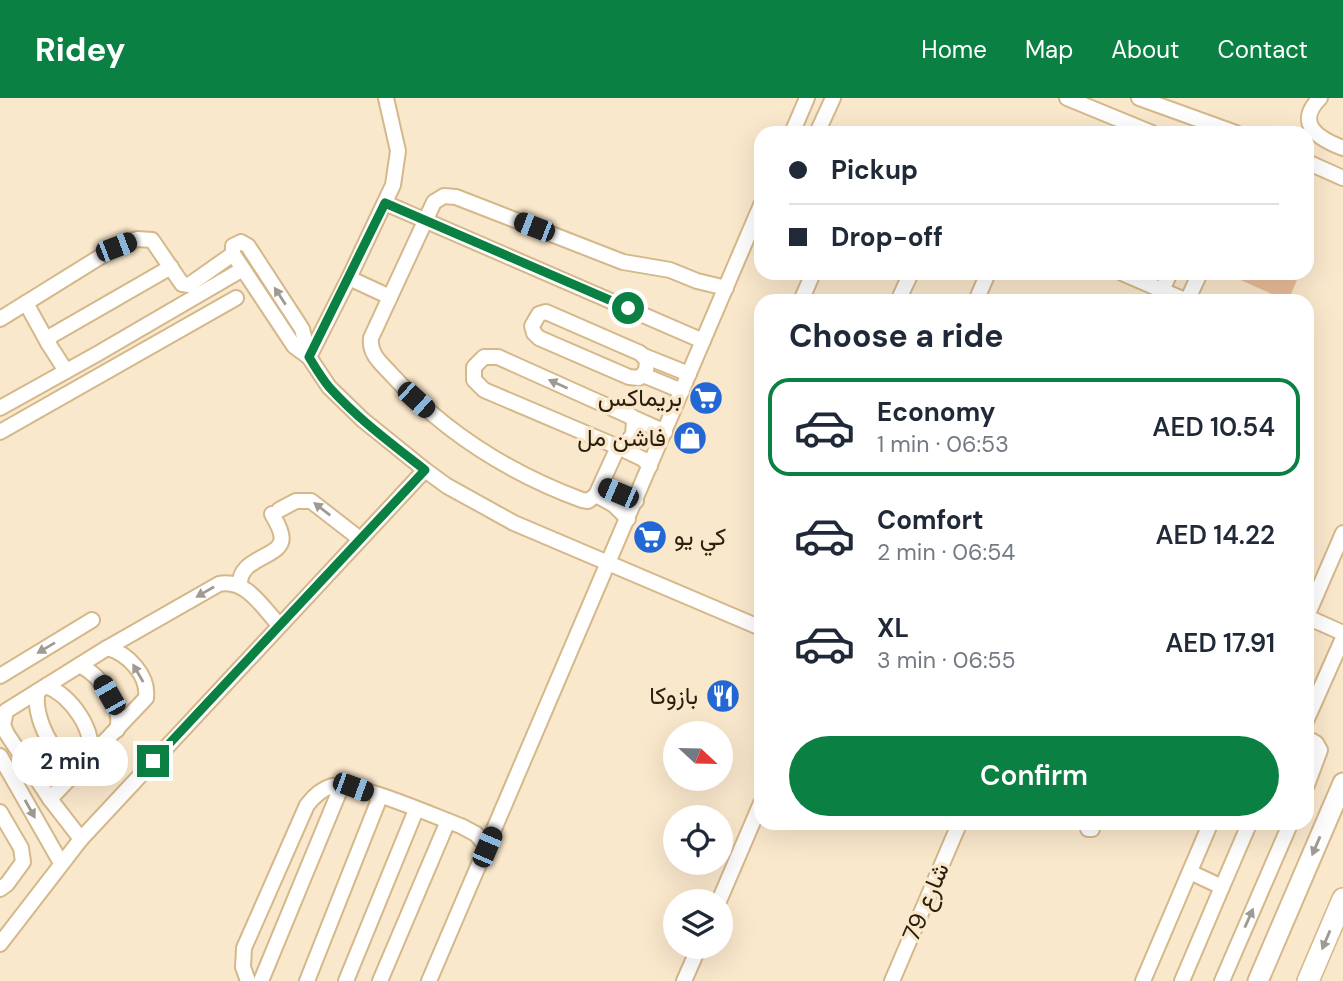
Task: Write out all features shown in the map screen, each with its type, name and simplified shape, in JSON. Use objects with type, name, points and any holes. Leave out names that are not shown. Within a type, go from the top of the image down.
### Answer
[{"type":"highway","points":[[1308,981],[1343,899]]},
{"type":"main road","points":[[1258,981],[1343,783]]},
{"type":"street","points":[[309,357],[385,203],[396,173],[398,151],[386,98]]},
{"type":"street","points":[[795,126],[807,98]]},
{"type":"street","points":[[820,126],[833,98]]},
{"type":"street","points":[[1067,98],[1135,126]]},
{"type":"street","points":[[1139,98],[1203,126]]},
{"type":"street","points":[[1312,126],[1312,109],[1320,98]]},
{"type":"street","points":[[1306,126],[1310,123]]},
{"type":"street","points":[[1314,130],[1322,140],[1343,148]]},
{"type":"street","points":[[1314,165],[1343,177]]},
{"type":"street","points":[[631,416],[635,429],[633,435],[624,445],[618,447],[599,491],[587,501],[506,466],[459,436],[416,400],[371,350],[371,338],[434,202],[450,195],[623,262],[670,270],[697,281],[704,289],[724,293]]},
{"type":"street","points":[[385,203],[703,341]]},
{"type":"street","points":[[429,981],[754,222]]},
{"type":"street","points":[[0,318],[116,247],[137,239],[152,240],[182,284],[189,285],[233,254]]},
{"type":"street","points":[[309,357],[294,346],[233,254],[233,246],[236,243],[241,242],[248,246],[302,329],[309,357],[328,387],[381,436],[425,470],[456,491],[514,523],[754,625]]},
{"type":"street","points":[[48,343],[51,336],[171,267]]},
{"type":"street","points":[[0,408],[243,269]]},
{"type":"street","points":[[349,278],[390,297]]},
{"type":"street","points":[[1138,280],[1171,294]]},
{"type":"street","points":[[1162,290],[1167,280]]},
{"type":"street","points":[[0,432],[236,298]]},
{"type":"street","points":[[26,303],[66,371]]},
{"type":"street","points":[[645,356],[648,366],[643,375],[639,378],[629,377],[539,338],[532,326],[539,314],[553,314],[689,374]]},
{"type":"street","points":[[650,466],[618,447],[484,390],[474,380],[474,367],[484,357],[498,357],[665,432]]},
{"type":"street","points":[[643,375],[682,391]]},
{"type":"street","points":[[0,944],[81,839],[425,470]]},
{"type":"street","points":[[599,491],[636,500]]},
{"type":"street","points":[[599,491],[628,519]]},
{"type":"street","points":[[240,585],[240,575],[246,566],[276,549],[281,542],[275,512],[296,501],[311,501],[360,539]]},
{"type":"street","points":[[1314,601],[1343,533]]},
{"type":"street","points":[[81,839],[3,730],[6,711],[107,648],[219,584],[240,585],[279,625]]},
{"type":"street","points":[[0,676],[92,620]]},
{"type":"street","points":[[1314,620],[1343,635],[1314,703]]},
{"type":"street","points":[[50,799],[144,702],[146,689],[131,660],[120,652],[107,648]]},
{"type":"street","points":[[79,665],[101,683],[118,713],[117,730]]},
{"type":"street","points":[[42,689],[61,693],[72,705],[91,741],[84,763]]},
{"type":"street","points":[[42,689],[36,705],[39,718],[60,757],[68,764],[84,763]]},
{"type":"street","points":[[1314,742],[1320,750],[1314,766]]},
{"type":"street","points":[[0,756],[61,863]]},
{"type":"street","points":[[248,981],[243,967],[244,948],[307,805],[322,790],[342,785],[380,797],[476,834],[487,847]]},
{"type":"street","points":[[261,981],[342,785]]},
{"type":"street","points":[[307,981],[380,797]]},
{"type":"street","points":[[346,981],[416,810]]},
{"type":"street","points":[[0,812],[20,848],[23,862],[0,889]]},
{"type":"street","points":[[724,889],[754,819]]},
{"type":"street","points":[[380,981],[448,821]]},
{"type":"street","name":"شارع 79","points":[[892,981],[957,830]]},
{"type":"street","points":[[1143,981],[1208,830]]},
{"type":"street","points":[[1182,981],[1247,830]]},
{"type":"street","points":[[1222,981],[1288,830]]},
{"type":"street","points":[[1190,872],[1222,887]]},
{"type":"street","points":[[684,981],[694,959]]},
{"type":"building","points":[[1241,280],[1297,280],[1291,294],[1272,294]]},
{"type":"place","name":"بريماكس","points":[[706,398]]},
{"type":"place","name":"فاشن مل","points":[[690,438]]},
{"type":"place","name":"كي يو","points":[[650,537]]},
{"type":"place","name":"بازوكا","points":[[723,696]]},
{"type":"route","points":[[153,761],[425,470],[381,436],[328,387],[309,357],[385,203],[628,308]]}]
